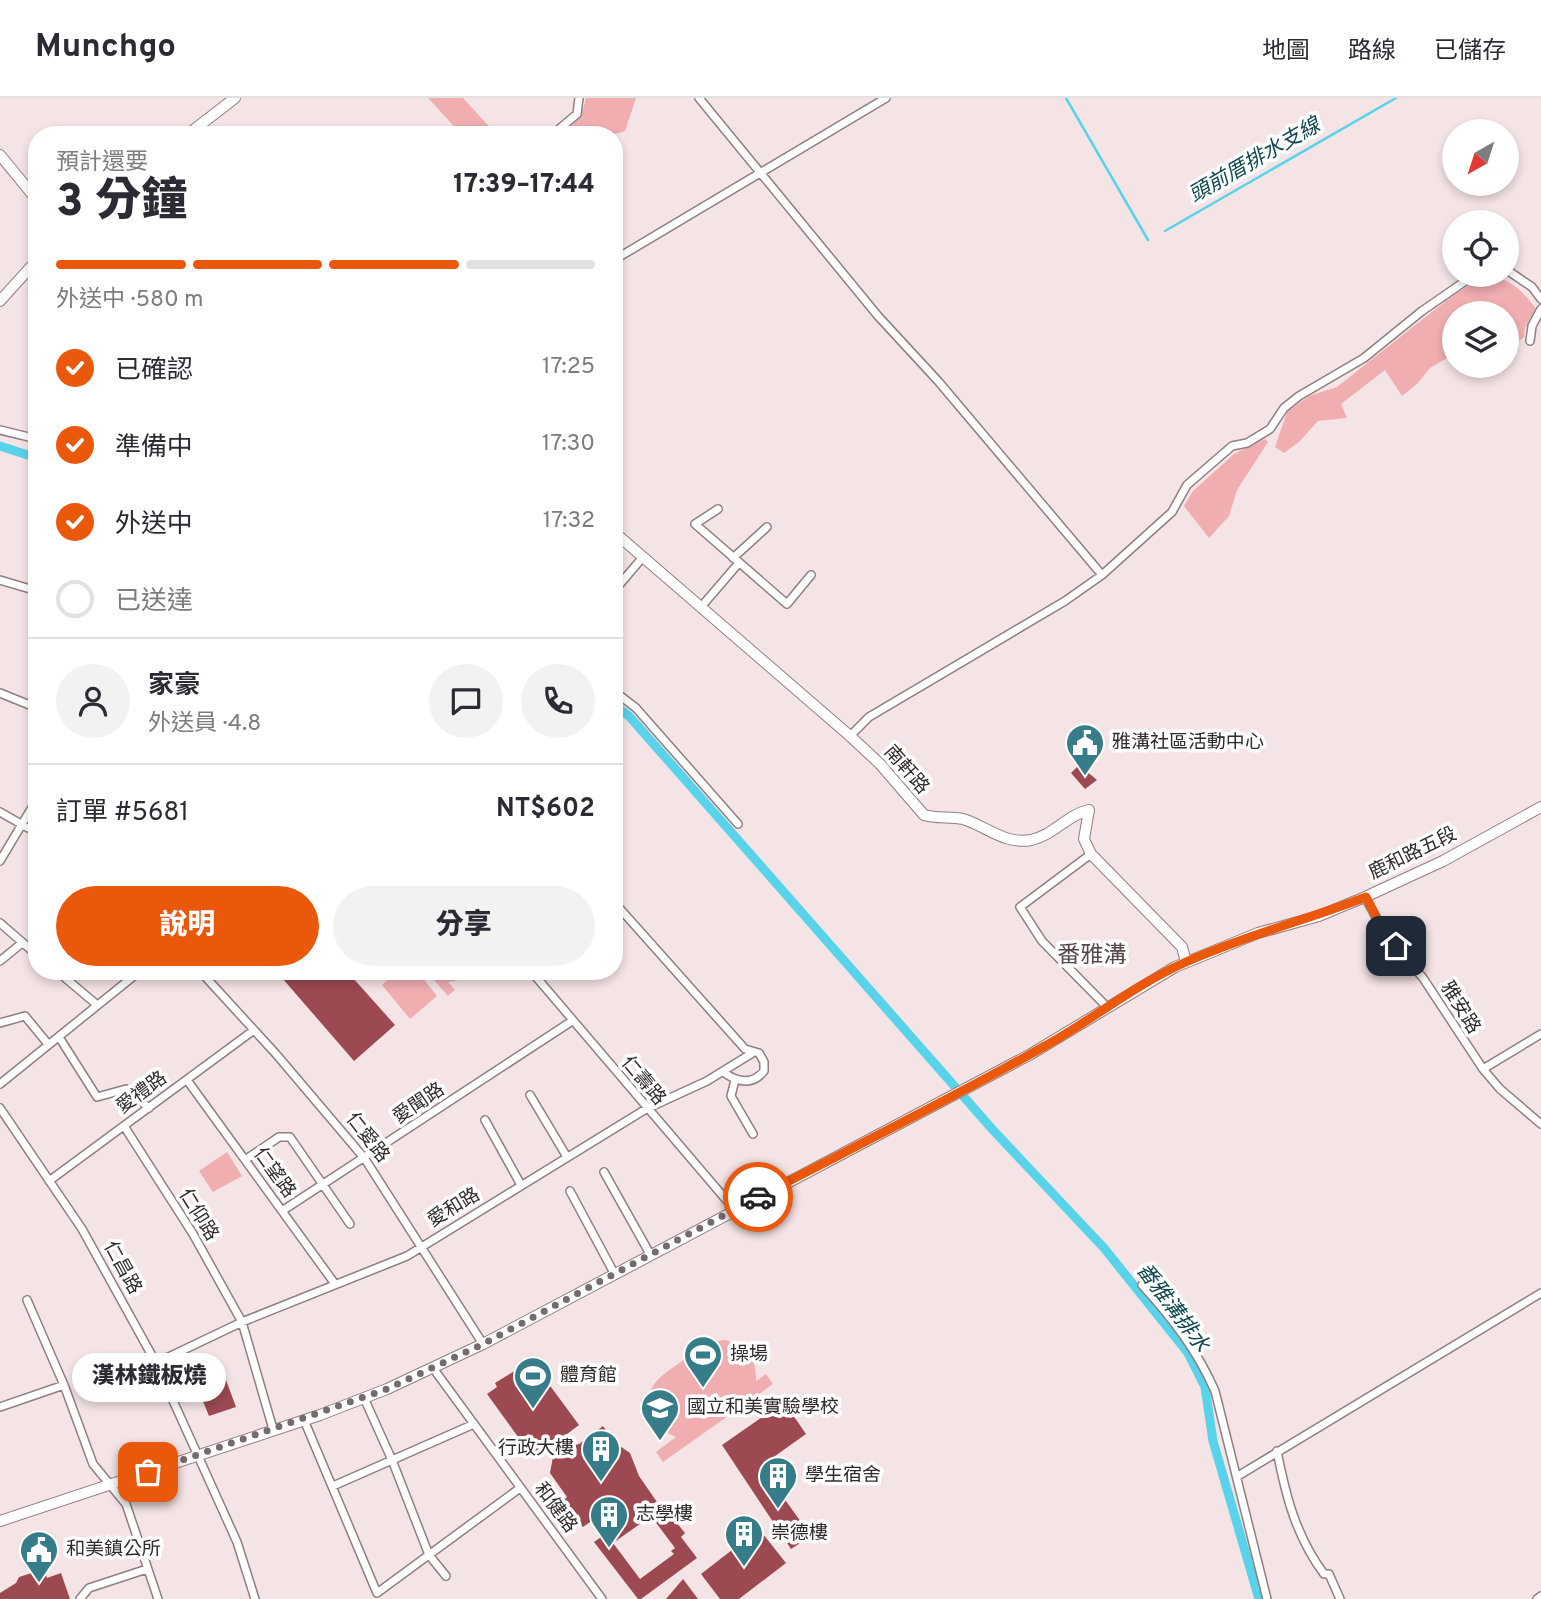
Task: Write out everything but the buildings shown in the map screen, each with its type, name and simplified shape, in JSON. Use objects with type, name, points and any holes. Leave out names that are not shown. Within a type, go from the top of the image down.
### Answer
[{"type":"main road","points":[[198,126],[230,100]]},
{"type":"main road","points":[[0,155],[28,189]]},
{"type":"main road","points":[[0,301],[28,270]]},
{"type":"main road","name":"南軒路","points":[[623,540],[850,736],[880,764],[925,815],[965,820],[1005,838],[1030,840],[1053,831],[1077,813],[1089,810],[1084,839],[1091,854]]},
{"type":"main road","name":"鹿和路五段","points":[[1,1520],[304,1420],[433,1368],[973,1085],[1186,962],[1258,933],[1319,916],[1366,897],[1443,861],[1541,807]]},
{"type":"main road","points":[[1091,854],[1182,947],[1186,962]]},
{"type":"street","points":[[563,126],[577,114],[579,98]]},
{"type":"street","points":[[699,98],[878,316],[946,391],[1102,575]]},
{"type":"street","points":[[623,255],[886,98]]},
{"type":"street","points":[[1519,279],[1541,299]]},
{"type":"street","points":[[850,736],[869,717],[1065,601],[1102,575],[1172,512],[1187,485],[1232,446],[1247,443],[1270,429],[1284,408],[1299,396],[1364,358],[1458,287]]},
{"type":"street","points":[[1530,341],[1532,326],[1541,309]]},
{"type":"street","points":[[0,430],[28,437]]},
{"type":"street","points":[[718,509],[695,524],[787,604],[811,575]]},
{"type":"street","points":[[701,607],[766,527]]},
{"type":"street","points":[[623,580],[643,557]]},
{"type":"street","points":[[0,580],[28,588]]},
{"type":"street","points":[[0,693],[28,704]]},
{"type":"street","points":[[623,699],[649,722],[738,824]]},
{"type":"street","points":[[0,811],[28,827]]},
{"type":"street","points":[[0,861],[28,813]]},
{"type":"street","points":[[1091,854],[1020,907],[1042,941],[1108,1008]]},
{"type":"street","name":"雅安路","points":[[1366,897],[1383,930],[1423,978],[1483,1069],[1500,1089],[1541,1124]]},
{"type":"street","points":[[623,914],[745,1049],[759,1053],[764,1062],[764,1070],[750,1081],[734,1080],[723,1072]]},
{"type":"street","points":[[0,923],[28,948]]},
{"type":"street","points":[[0,961],[22,943]]},
{"type":"street","points":[[68,980],[96,1004]]},
{"type":"street","points":[[0,1084],[128,980]]},
{"type":"street","name":"仁愛路","points":[[208,980],[365,1159],[483,1344]]},
{"type":"street","name":"仁壽路","points":[[541,980],[646,1109],[734,1209]]},
{"type":"street","points":[[0,1023],[25,1016],[48,1044]]},
{"type":"street","name":"愛聞路","points":[[282,1211],[572,1021]]},
{"type":"street","name":"愛禮路","points":[[49,1181],[254,1030]]},
{"type":"street","points":[[1483,1069],[1541,1034]]},
{"type":"street","points":[[59,1037],[97,1097],[126,1089],[149,1108]]},
{"type":"street","name":"愛和路","points":[[156,1363],[242,1322],[396,1261],[646,1109],[723,1072],[754,1052]]},
{"type":"street","name":"仁望路","points":[[187,1080],[335,1284]]},
{"type":"street","points":[[734,1080],[731,1096],[753,1134]]},
{"type":"street","points":[[530,1096],[567,1157]]},
{"type":"street","name":"仁昌路","points":[[0,1108],[82,1228],[156,1363],[237,1542],[255,1599]]},
{"type":"street","points":[[485,1120],[521,1185]]},
{"type":"street","name":"仁仰路","points":[[124,1126],[193,1234],[242,1322],[273,1429]]},
{"type":"street","points":[[245,1160],[285,1136],[290,1137],[350,1224]]},
{"type":"street","points":[[604,1172],[650,1254]]},
{"type":"street","points":[[570,1191],[614,1273]]},
{"type":"street","points":[[1142,1285],[1181,1328],[1204,1366],[1215,1391],[1267,1599]]},
{"type":"street","points":[[1238,1476],[1541,1293]]},
{"type":"street","points":[[27,1300],[64,1385],[93,1464],[126,1504],[158,1599]]},
{"type":"street","name":"和健路","points":[[433,1368],[602,1599]]},
{"type":"street","points":[[0,1407],[64,1385]]},
{"type":"street","points":[[364,1398],[392,1460],[429,1555],[446,1576]]},
{"type":"street","points":[[304,1420],[377,1593],[520,1488]]},
{"type":"street","points":[[333,1486],[474,1424]]},
{"type":"street","points":[[1277,1451],[1289,1508],[1314,1560],[1324,1574],[1329,1574],[1340,1599]]},
{"type":"street","points":[[80,1599],[89,1588],[147,1569]]},
{"type":"street","points":[[1537,1599],[1541,1596]]},
{"type":"shaded area","points":[[428,98],[463,98],[489,126],[454,126]]},
{"type":"shaded area","points":[[586,98],[636,98],[625,131],[623,126],[570,126],[581,116]]},
{"type":"shaded area","points":[[1467,287],[1515,287],[1536,309],[1525,328],[1524,337],[1519,341],[1519,301],[1446,301]]},
{"type":"shaded area","points":[[1442,304],[1442,361],[1430,368],[1417,384],[1402,396],[1385,370],[1341,404],[1347,418],[1318,421],[1300,441],[1284,453],[1275,447],[1287,412],[1309,396],[1337,387]]},
{"type":"shaded area","points":[[1265,439],[1268,442],[1237,490],[1229,516],[1209,538],[1184,506],[1193,491],[1234,454]]},
{"type":"shaded area","points":[[387,980],[424,980],[437,996],[410,1019],[382,985]]},
{"type":"shaded area","points":[[434,980],[459,980],[448,982],[455,990],[448,996]]},
{"type":"shaded area","points":[[227,1152],[242,1176],[213,1192],[199,1171]]},
{"type":"shaded area","points":[[713,1342],[733,1342],[749,1354],[755,1366],[756,1381],[766,1374],[773,1384],[663,1462],[656,1452],[676,1437],[662,1429],[652,1417],[648,1402],[653,1386],[663,1375],[697,1350]]},
{"type":"waterway","name":"頭前厝排水支線","points":[[1066,98],[1148,240]]},
{"type":"waterway","name":"頭前厝排水支線","points":[[1165,231],[1396,98]]},
{"type":"waterway","points":[[0,446],[28,455]]},
{"type":"waterway","name":"番雅溝排水","points":[[623,712],[993,1130],[1104,1248],[1188,1353],[1205,1387],[1213,1441],[1259,1599]]},
{"type":"way so far","points":[[148,1472],[320,1415],[387,1389],[483,1344],[758,1197]]},
{"type":"place","name":"雅溝社區活動中心","points":[[1085,777]]},
{"type":"place","name":"操場","points":[[703,1389]]},
{"type":"place","name":"體育館","points":[[533,1410]]},
{"type":"place","name":"國立和美實驗學校","points":[[660,1442]]},
{"type":"place","name":"漢林鐵板燒","points":[[148,1472]]},
{"type":"place","name":"行政大樓","points":[[601,1483]]},
{"type":"place","name":"學生宿舍","points":[[778,1510]]},
{"type":"place","name":"志學樓","points":[[609,1549]]},
{"type":"place","name":"崇德樓","points":[[744,1568]]},
{"type":"place","name":"和美鎮公所","points":[[39,1584]]},
{"type":"district","name":"番雅溝","points":[[1092,956]]},
{"type":"route","points":[[758,1197],[982,1081],[1083,1024],[1175,967],[1220,947],[1319,916],[1366,897],[1383,930],[1396,946]]}]
